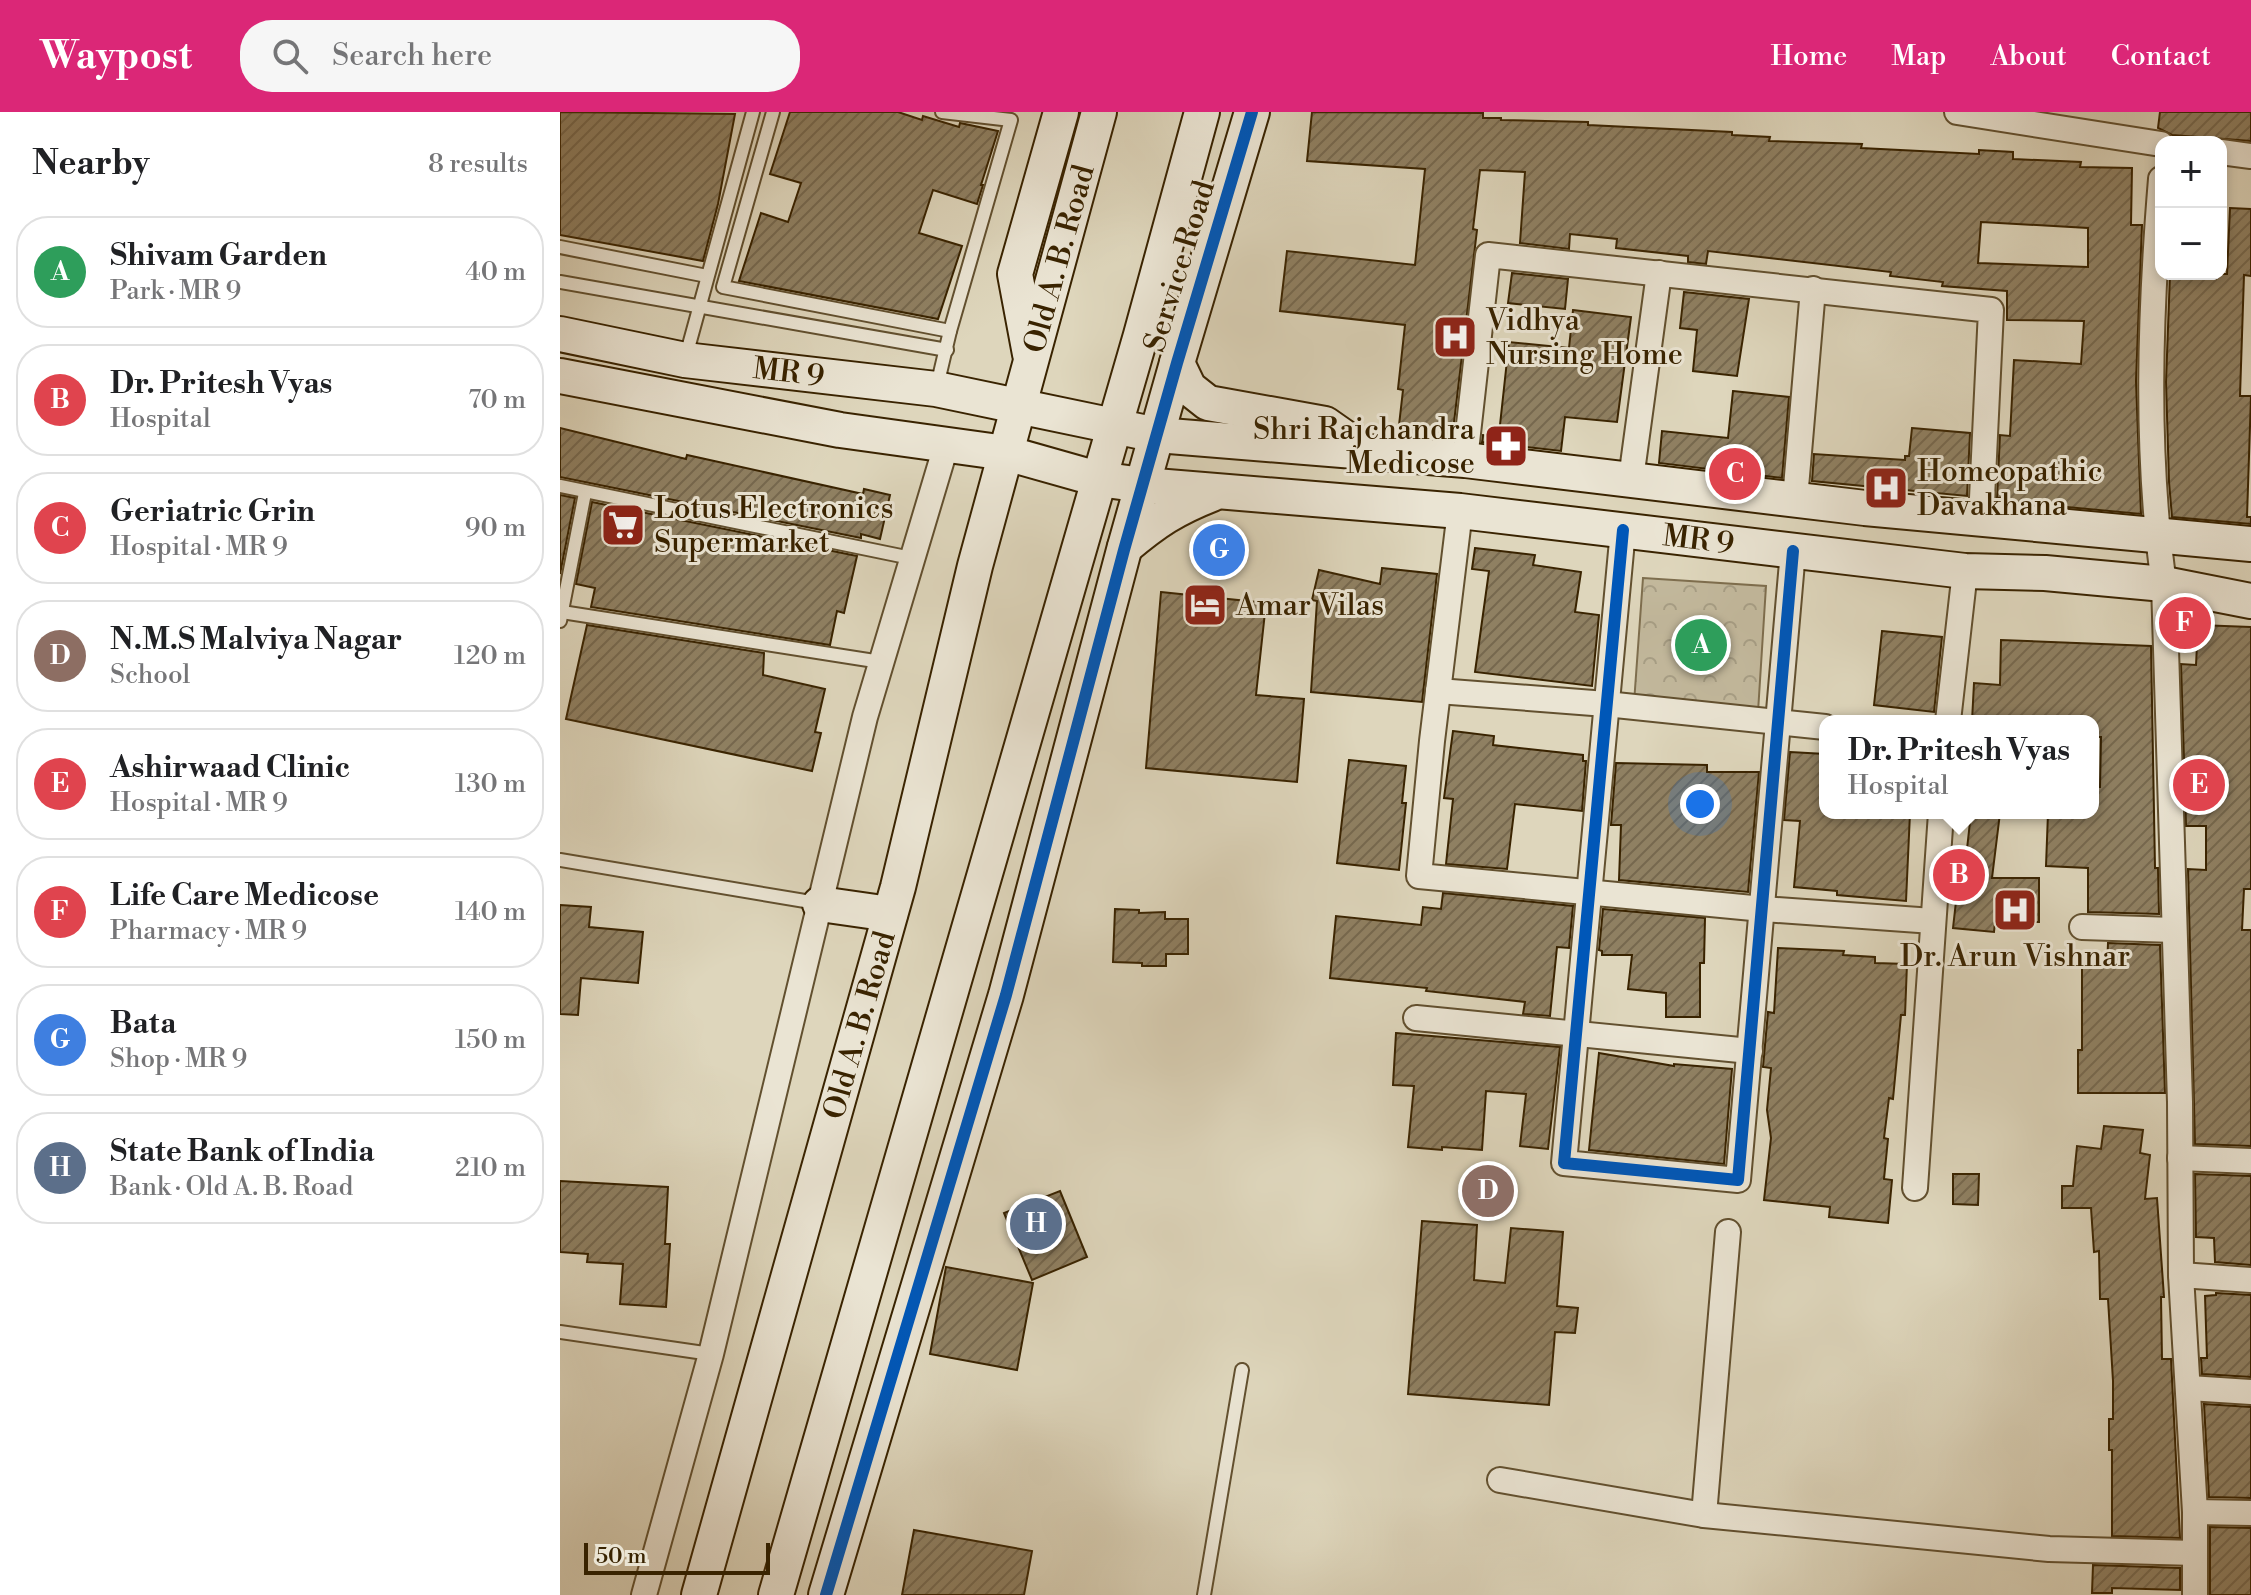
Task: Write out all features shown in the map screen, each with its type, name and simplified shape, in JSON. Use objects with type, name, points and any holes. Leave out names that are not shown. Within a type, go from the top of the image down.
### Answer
[{"type":"main road","points":[[1032,362],[1015,274],[1061,112]]},
{"type":"main road","name":"Old A. B. Road","points":[[699,1595],[890,914],[975,566],[1099,112]]},
{"type":"main road","points":[[776,1595],[1202,112]]},
{"type":"main road","name":"Service Road","points":[[826,1595],[1006,995],[1125,547],[1252,112]]},
{"type":"main road","name":"MR 9","points":[[560,334],[685,360],[936,389],[1157,435],[1465,460],[1981,519],[2251,544]]},
{"type":"main road","points":[[1177,363],[1189,388],[1208,403],[1325,424],[1366,452]]},
{"type":"main road","name":"MR 9","points":[[560,376],[840,430],[1006,453],[1098,479],[1143,485],[1460,511],[1965,571],[2045,573],[2164,584],[2251,601]]},
{"type":"main road","points":[[1125,547],[1156,520],[1176,508],[1220,491]]},
{"type":"main road","points":[[820,904],[890,914]]},
{"type":"street","points":[[1957,112],[2155,143]]},
{"type":"street","points":[[2227,153],[2251,156]]},
{"type":"street","points":[[2159,208],[2154,262],[2153,404],[2157,534],[2164,584],[2181,1275],[2195,1512],[2195,1595]]},
{"type":"street","points":[[1465,460],[1488,255],[1813,289],[1991,310],[1981,519]]},
{"type":"street","points":[[1631,479],[1659,273]]},
{"type":"street","points":[[1795,499],[1813,289]]},
{"type":"street","points":[[644,1595],[711,1354],[865,717],[946,446]]},
{"type":"street","points":[[1460,511],[1419,876],[1763,909],[1933,921]]},
{"type":"street","points":[[1623,530],[1564,1163],[1580,1165],[1738,1180],[1793,551]]},
{"type":"street","points":[[1949,715],[1965,571]]},
{"type":"street","points":[[1438,691],[1606,704],[1819,726]]},
{"type":"street","points":[[1915,1188],[1941,819]]},
{"type":"street","points":[[2082,927],[2174,930]]},
{"type":"street","points":[[1416,1018],[1750,1051]]},
{"type":"street","points":[[2180,1158],[2251,1161]]},
{"type":"street","points":[[1704,1515],[1728,1232]]},
{"type":"street","points":[[2181,1275],[2251,1280]]},
{"type":"street","points":[[2189,1388],[2251,1392]]},
{"type":"street","points":[[1500,1480],[1704,1515],[2049,1549],[2195,1553]]},
{"type":"street","points":[[2195,1512],[2251,1513]]},
{"type":"lane","points":[[685,360],[753,112]]},
{"type":"lane","points":[[773,112],[723,287],[950,331]]},
{"type":"lane","points":[[936,389],[1011,120],[942,112]]},
{"type":"lane","points":[[560,247],[707,276]]},
{"type":"lane","points":[[560,282],[947,350]]},
{"type":"lane","points":[[560,486],[911,558]]},
{"type":"lane","points":[[585,493],[561,617],[881,662]]},
{"type":"lane","points":[[560,860],[820,904]]},
{"type":"lane","points":[[560,1332],[711,1354]]},
{"type":"lane","points":[[1204,1595],[1242,1370]]},
{"type":"green space","points":[[1643,578],[1766,586],[1758,712],[1634,703]]},
{"type":"building","points":[[560,112],[735,114],[718,204],[703,261],[560,235]]},
{"type":"building","points":[[790,112],[898,112],[922,120],[923,116],[959,127],[960,123],[998,131],[977,204],[933,190],[919,233],[962,246],[938,319],[739,281],[761,213],[788,222],[801,183],[770,174]]},
{"type":"building","points":[[1312,112],[1483,113],[1483,118],[1501,120],[1588,122],[1588,125],[1732,132],[1732,135],[1770,137],[1769,141],[1862,144],[1861,148],[1979,154],[1979,150],[2013,152],[2013,159],[2081,162],[2080,167],[2132,168],[2131,225],[2142,225],[2136,381],[2141,514],[1997,498],[2000,435],[2010,436],[2014,360],[2081,364],[2084,321],[2007,320],[2007,291],[1942,286],[1943,282],[1890,276],[1891,272],[1708,251],[1706,264],[1688,262],[1688,256],[1616,248],[1617,239],[1570,234],[1569,249],[1520,243],[1525,172],[1480,170],[1473,229],[1477,230],[1452,439],[1398,434],[1403,390],[1398,389],[1405,325],[1280,311],[1287,251],[1415,265],[1425,169],[1307,161]],"holes":[[[1981,222],[2088,228],[2088,267],[1978,263]]]},
{"type":"building","points":[[2160,112],[2251,112],[2251,141],[2227,139],[2227,136],[2172,135],[2158,128]]},
{"type":"building","points":[[2230,208],[2251,209],[2251,276],[2244,275],[2240,396],[2251,396],[2247,517],[2251,517],[2251,524],[2172,517],[2166,382],[2170,280],[2227,280]]},
{"type":"building","points":[[1512,273],[1568,279],[1565,309],[1508,303]]},
{"type":"building","points":[[1684,292],[1749,299],[1737,376],[1693,371],[1697,330],[1680,328]]},
{"type":"building","points":[[1573,310],[1631,317],[1617,422],[1565,417],[1561,451],[1482,442],[1483,435],[1499,434],[1509,342],[1569,348]]},
{"type":"building","points":[[1733,391],[1789,397],[1782,478],[1659,463],[1662,431],[1728,438]]},
{"type":"building","points":[[560,428],[686,459],[687,455],[863,494],[864,489],[890,495],[880,539],[861,534],[861,538],[560,477]]},
{"type":"building","points":[[1912,428],[1970,433],[1967,496],[1812,481],[1814,454],[1905,460],[1905,456],[1909,456]]},
{"type":"building","points":[[560,495],[575,498],[560,574]]},
{"type":"building","points":[[592,502],[857,556],[844,613],[837,611],[830,645],[591,607],[595,588],[576,584]]},
{"type":"building","points":[[1475,548],[1535,555],[1533,565],[1581,572],[1575,612],[1599,615],[1592,686],[1475,672],[1489,571],[1472,569]]},
{"type":"building","points":[[1382,568],[1437,574],[1422,702],[1311,692],[1317,601],[1312,600],[1319,570],[1380,584]]},
{"type":"building","points":[[1161,592],[1266,603],[1256,695],[1304,699],[1297,782],[1146,768]]},
{"type":"building","points":[[587,625],[764,653],[763,675],[825,689],[815,732],[821,733],[812,771],[566,719]]},
{"type":"building","points":[[2198,625],[2251,627],[2251,889],[2244,889],[2242,930],[2251,930],[2251,1146],[2195,1144],[2188,869],[2206,870],[2206,826],[2186,826],[2181,664],[2196,665]]},
{"type":"building","points":[[1882,631],[1942,637],[1934,712],[1874,705]]},
{"type":"building","points":[[2001,640],[2151,646],[2155,868],[2158,868],[2159,914],[2088,912],[2088,868],[2046,866],[2048,819],[2099,819],[2099,715],[1972,715],[1974,683],[2000,685]]},
{"type":"building","points":[[1453,731],[1494,736],[1493,745],[1583,755],[1583,761],[1586,761],[1582,811],[1515,804],[1507,869],[1446,864],[1453,799],[1444,798]]},
{"type":"building","points":[[1790,752],[1819,754],[1819,819],[1910,819],[1906,901],[1837,895],[1837,891],[1794,887],[1800,821],[1784,820]]},
{"type":"building","points":[[1349,760],[1406,766],[1402,803],[1406,803],[1399,870],[1337,863]]},
{"type":"building","points":[[1616,763],[1707,765],[1707,772],[1759,772],[1748,892],[1619,880],[1621,825],[1611,825]]},
{"type":"building","points":[[1970,819],[1999,819],[1992,878],[2039,878],[2039,922],[1995,922],[1994,932],[1953,928],[1959,875],[1964,876]]},
{"type":"building","points":[[1443,893],[1573,906],[1569,948],[1557,947],[1550,1016],[1523,1014],[1525,1002],[1330,978],[1336,916],[1421,925],[1423,907],[1441,909]]},
{"type":"building","points":[[560,905],[591,907],[589,927],[643,932],[638,983],[581,978],[578,1015],[560,1014]]},
{"type":"building","points":[[1115,909],[1139,910],[1139,913],[1165,912],[1165,919],[1188,919],[1188,954],[1166,954],[1166,966],[1113,962]]},
{"type":"building","points":[[1603,909],[1705,918],[1704,963],[1700,963],[1700,1017],[1666,1017],[1666,993],[1628,989],[1632,955],[1602,955],[1599,950]]},
{"type":"building","points":[[2108,943],[2160,945],[2165,1093],[2078,1093],[2078,1050],[2082,1050],[2082,967],[2107,967]]},
{"type":"building","points":[[1778,948],[1844,951],[1843,955],[1875,957],[1875,963],[1907,964],[1905,1015],[1901,1015],[1893,1099],[1889,1098],[1884,1138],[1888,1139],[1884,1179],[1892,1180],[1888,1223],[1829,1217],[1830,1207],[1764,1200],[1771,1138],[1767,1110],[1771,1068],[1763,1067],[1768,1012],[1774,1013]]},
{"type":"building","points":[[1396,1033],[1560,1047],[1548,1149],[1520,1146],[1526,1094],[1486,1091],[1482,1150],[1408,1147],[1414,1086],[1393,1085]]},
{"type":"building","points":[[1599,1053],[1674,1066],[1732,1069],[1724,1164],[1589,1150]]},
{"type":"building","points":[[2104,1126],[2143,1130],[2140,1153],[2150,1155],[2145,1199],[2157,1198],[2164,1297],[2161,1297],[2162,1359],[2171,1359],[2180,1538],[2112,1536],[2109,1419],[2113,1419],[2113,1381],[2108,1299],[2100,1299],[2099,1251],[2094,1252],[2091,1208],[2062,1208],[2062,1186],[2073,1186],[2077,1146],[2101,1149]]},
{"type":"building","points":[[1953,1174],[1979,1174],[1978,1205],[1953,1204]]},
{"type":"building","points":[[2195,1174],[2251,1176],[2251,1265],[2215,1262],[2214,1238],[2196,1237]]},
{"type":"building","points":[[560,1181],[668,1187],[665,1244],[670,1244],[666,1307],[620,1304],[623,1264],[587,1262],[588,1254],[560,1252]]},
{"type":"building","points":[[1060,1191],[1087,1257],[1032,1280],[1004,1213]]},
{"type":"building","points":[[1422,1221],[1477,1225],[1474,1280],[1505,1283],[1511,1228],[1563,1232],[1557,1306],[1578,1308],[1575,1333],[1555,1332],[1549,1405],[1408,1394]]},
{"type":"building","points":[[946,1267],[1033,1283],[1017,1370],[930,1354]]},
{"type":"building","points":[[2216,1293],[2251,1295],[2251,1377],[2202,1374],[2201,1358],[2207,1358],[2205,1296]]},
{"type":"building","points":[[2204,1404],[2251,1407],[2251,1498],[2209,1497]]},
{"type":"building","points":[[2210,1527],[2251,1528],[2251,1595],[2210,1595]]},
{"type":"building","points":[[914,1530],[1032,1551],[1024,1595],[902,1595]]},
{"type":"building","points":[[2093,1565],[2180,1568],[2180,1590],[2112,1588],[2112,1593],[2092,1593]]},
{"type":"cycle path","points":[[826,1595],[1006,995],[1124,550],[1252,112]]},
{"type":"cycle path","points":[[1623,530],[1564,1163],[1738,1180],[1793,551]]},
{"type":"place","name":"Vidhya Nursing Home","points":[[1455,337]]},
{"type":"place","name":"Shri Rajchandra Medicose","points":[[1506,446]]},
{"type":"place","name":"Geriatric Grin","points":[[1735,474]]},
{"type":"place","name":"Homeopathic Davakhana","points":[[1886,488]]},
{"type":"place","name":"Lotus Electronics Supermarket","points":[[623,525]]},
{"type":"place","name":"Bata","points":[[1219,550]]},
{"type":"place","name":"Amar Vilas","points":[[1205,605]]},
{"type":"place","name":"Life Care Medicose","points":[[2185,623]]},
{"type":"place","name":"Shivam Garden","points":[[1701,645]]},
{"type":"place","name":"Ashirwaad Clinic","points":[[2199,785]]},
{"type":"place","name":"Dr. Pritesh Vyas","points":[[1959,875]]},
{"type":"place","name":"Dr. Arun Vishnar","points":[[2015,910]]},
{"type":"place","name":"N.M.S Malviya Nagar","points":[[1488,1191]]},
{"type":"place","name":"State Bank of India","points":[[1036,1224]]}]
